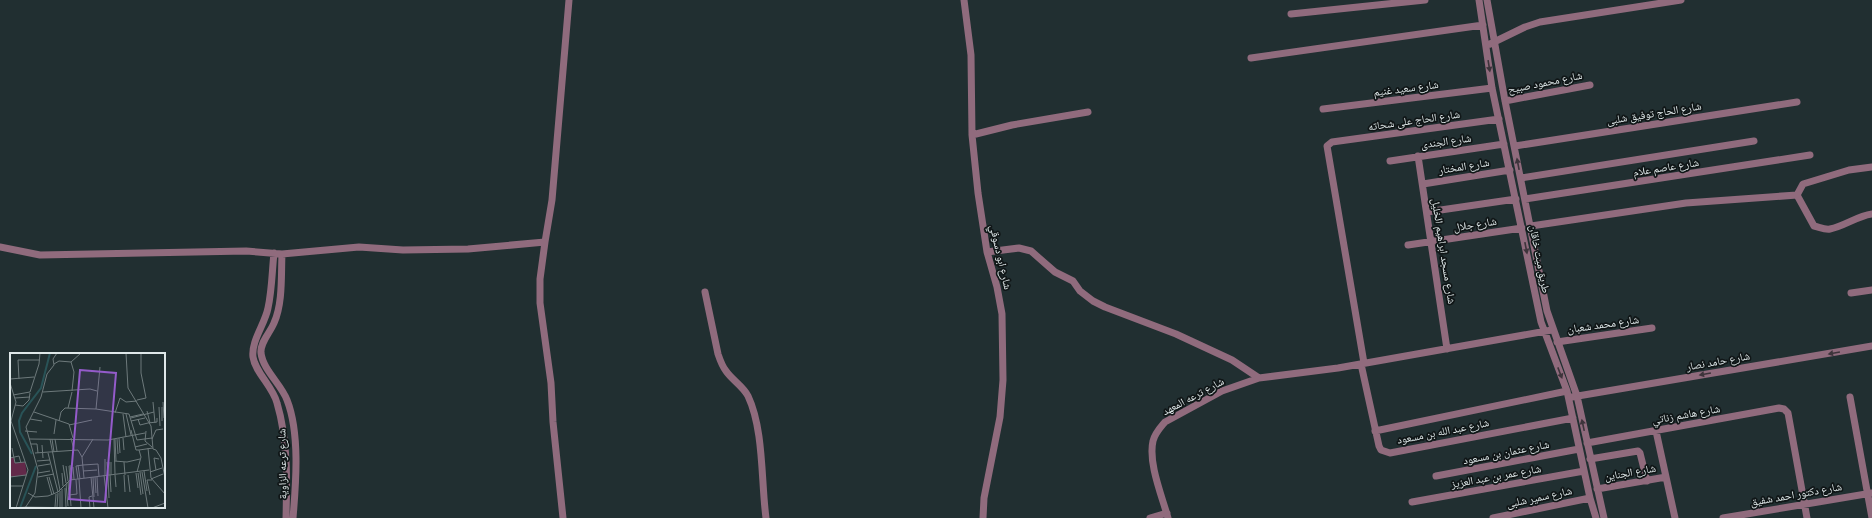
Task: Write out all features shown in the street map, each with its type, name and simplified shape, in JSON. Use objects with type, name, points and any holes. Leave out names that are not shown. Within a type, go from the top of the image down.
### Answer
[{"type":"street","points":[[564,518],[553,422],[551,383],[540,303],[540,279],[552,200],[569,0]]},
{"type":"street","name":"شارع ابو دسوقي","points":[[964,0],[971,55],[972,135],[978,193],[987,252],[997,287],[1002,314],[1003,380],[1000,417],[984,498],[983,518]]},
{"type":"street","points":[[1291,14],[1425,0]]},
{"type":"street","name":"طريق ميت خاقان","points":[[1479,0],[1492,88],[1522,228],[1548,331],[1568,394],[1590,498],[1596,518]]},
{"type":"street","name":"طريق ميت خاقان","points":[[1487,0],[1505,101],[1547,311],[1548,331],[1557,342],[1577,396],[1604,518]]},
{"type":"street","points":[[1486,45],[1494,43],[1525,27],[1540,22],[1681,0]]},
{"type":"street","points":[[1251,58],[1483,25]]},
{"type":"street","name":"شارع محمود صبيح","points":[[1505,101],[1590,85]]},
{"type":"street","name":"شارع سعيد غنيم","points":[[1323,109],[1492,88]]},
{"type":"street","name":"شارع الحاج توفيق شلبى","points":[[1514,146],[1797,102]]},
{"type":"street","points":[[972,135],[1012,125],[1088,112]]},
{"type":"street","name":"شارع الحاج على شحاته","points":[[1332,142],[1499,119]]},
{"type":"street","points":[[1521,178],[1754,141]]},
{"type":"street","name":"شارع عبد الله بن مسعود","points":[[1332,142],[1327,148],[1362,364],[1378,446],[1382,450],[1390,453],[1573,418]]},
{"type":"street","name":"شارع الجندى","points":[[1390,161],[1504,144]]},
{"type":"street","name":"شارع مسجد ابراهيم الخليل","points":[[1418,156],[1448,348]]},
{"type":"street","name":"شارع عاصم علام","points":[[1525,199],[1810,156]]},
{"type":"street","points":[[1797,195],[1803,184],[1849,170],[1872,167]]},
{"type":"street","name":"شارع المختار","points":[[1423,184],[1510,170]]},
{"type":"street","points":[[1797,195],[1814,226],[1830,229],[1861,216],[1872,214]]},
{"type":"street","points":[[1531,226],[1686,203],[1797,195]]},
{"type":"street","points":[[1427,212],[1516,199]]},
{"type":"street","name":"شارع جلال","points":[[1408,246],[1522,228]]},
{"type":"street","points":[[0,247],[40,255],[246,251],[282,254],[359,248],[403,250],[468,249],[545,242]]},
{"type":"street","points":[[987,252],[1019,248],[1031,251],[1055,272],[1073,281],[1080,291],[1099,304],[1176,334],[1232,360],[1259,378]]},
{"type":"street","name":"شارع ترعه الزاوية","points":[[274,253],[268,308],[254,345],[253,355],[256,366],[274,393],[281,420],[287,470],[286,518]]},
{"type":"street","name":"شارع ترعه الزاوية","points":[[282,254],[279,308],[274,324],[263,343],[261,350],[265,365],[281,387],[291,413],[295,451],[296,481],[293,518]]},
{"type":"street","points":[[1851,292],[1872,290]]},
{"type":"street","points":[[705,292],[721,363],[726,371],[745,391],[752,407],[759,443],[766,518]]},
{"type":"street","name":"شارع محمد شعبان","points":[[1557,342],[1652,328]]},
{"type":"street","name":"شارع ترعه المعهد","points":[[1167,516],[1152,459],[1154,439],[1158,430],[1165,422],[1222,391],[1259,378],[1313,372],[1548,331]]},
{"type":"street","name":"شارع حامد نصار","points":[[1375,431],[1568,394],[1577,396],[1872,346]]},
{"type":"street","points":[[1850,397],[1870,493],[1872,518]]},
{"type":"street","name":"شارع هاشم زناتي","points":[[1587,443],[1779,408],[1784,409],[1788,413],[1805,504]]},
{"type":"street","points":[[1656,430],[1675,518]]},
{"type":"street","name":"شارع عثمان بن مسعود","points":[[1436,476],[1580,449]]},
{"type":"street","points":[[1590,459],[1638,450],[1646,480]]},
{"type":"street","name":"شارع عمر بن عبد العزيز","points":[[1412,502],[1584,471]]},
{"type":"street","name":"شارع الجناين","points":[[1597,489],[1666,477]]},
{"type":"street","name":"شارع دكتور احمد شفيق","points":[[1723,518],[1870,493]]},
{"type":"street","name":"شارع سمير شلبى","points":[[1492,518],[1590,498]]},
{"type":"street","points":[[1805,504],[1807,518]]},
{"type":"street","points":[[1150,518],[1167,516]]}]
